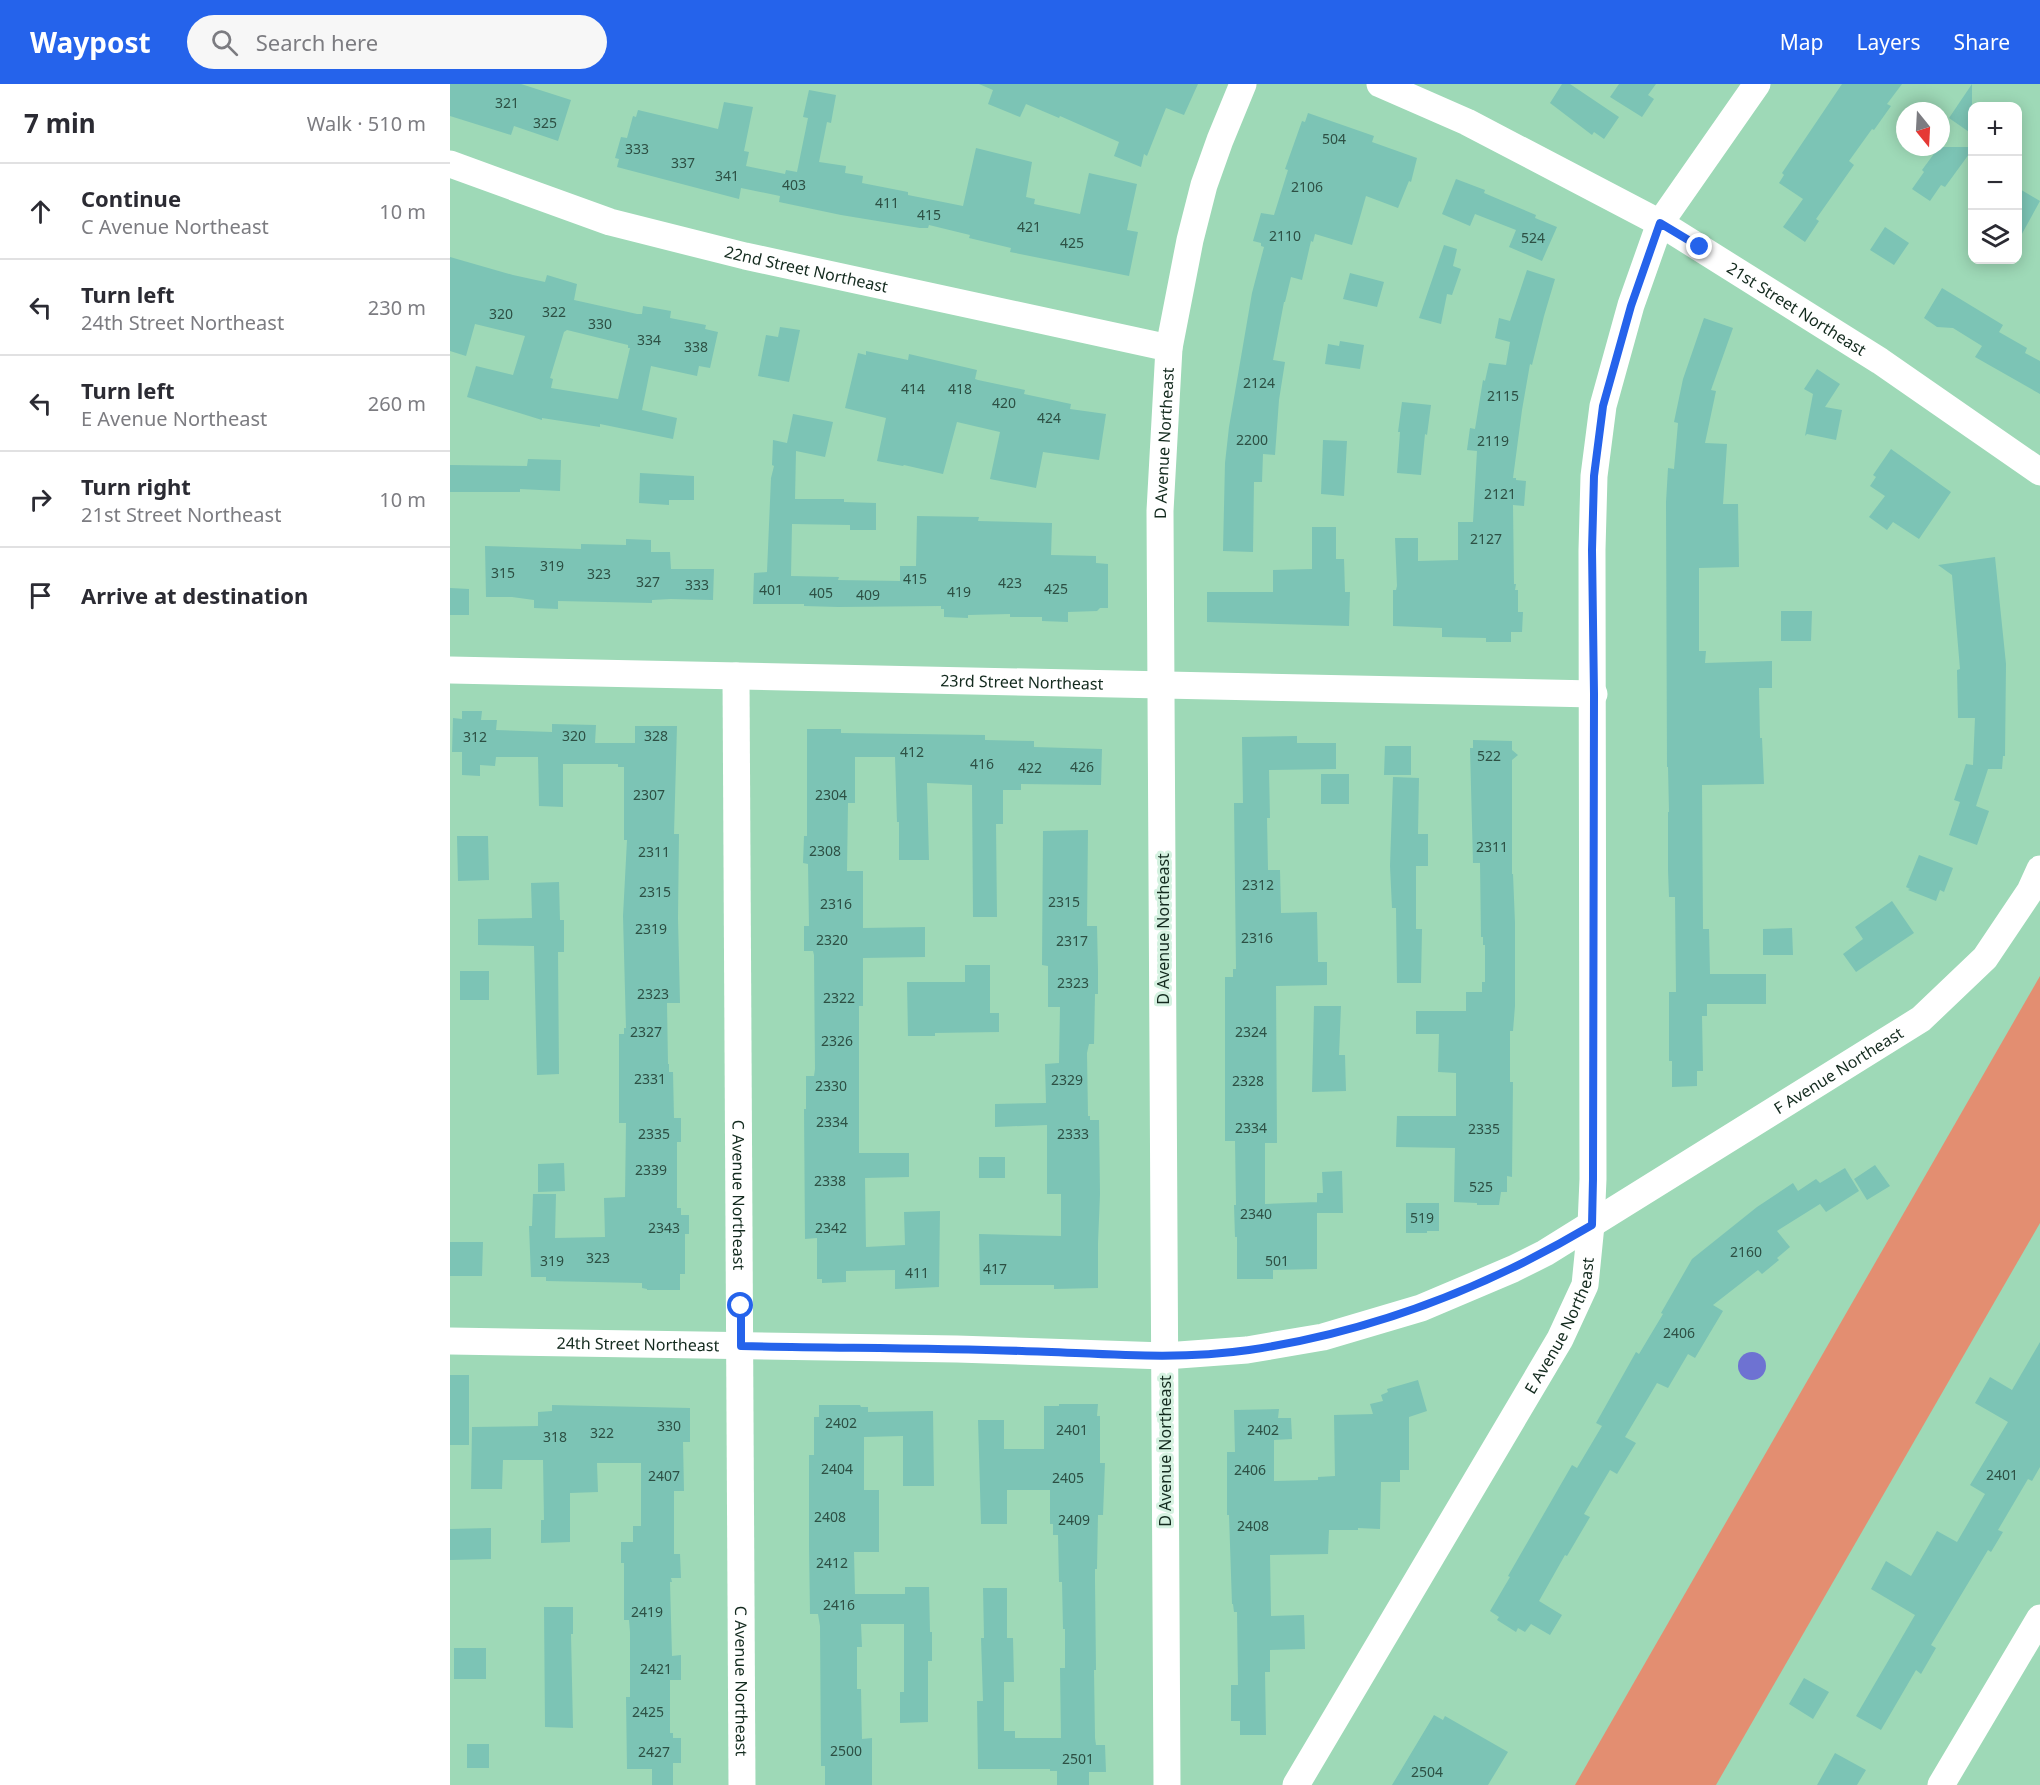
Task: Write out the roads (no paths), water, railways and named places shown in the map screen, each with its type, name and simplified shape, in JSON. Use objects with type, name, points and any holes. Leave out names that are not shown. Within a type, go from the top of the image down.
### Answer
[{"type":"street","name":"D Avenue Northeast","points":[[1167,1785],[1160,511],[1169,348],[1190,240],[1204,185],[1243,84]]},
{"type":"street","name":"21st Street Northeast","points":[[1380,84],[1467,123],[1660,223],[1880,361],[2040,472]]},
{"type":"street","name":"E Avenue Northeast","points":[[1296,1785],[1560,1339],[1585,1285],[1592,1225],[1593,1179],[1593,497],[1603,406],[1631,306],[1660,223],[1757,84]]},
{"type":"street","name":"22nd Street Northeast","points":[[450,164],[610,222],[746,256],[1169,348]]},
{"type":"street","name":"23rd Street Northeast","points":[[450,670],[1594,694]]},
{"type":"street","name":"C Avenue Northeast","points":[[736,676],[742,1785]]},
{"type":"street","name":"F Avenue Northeast","points":[[1592,1225],[1921,1019],[1985,958],[2030,891],[2040,869]]},
{"type":"street","name":"24th Street Northeast","points":[[450,1341],[957,1349],[1165,1356],[1247,1350],[1323,1337],[1421,1308],[1513,1269],[1592,1225]]},
{"type":"street","points":[[1941,1785],[2040,1618]]}]
